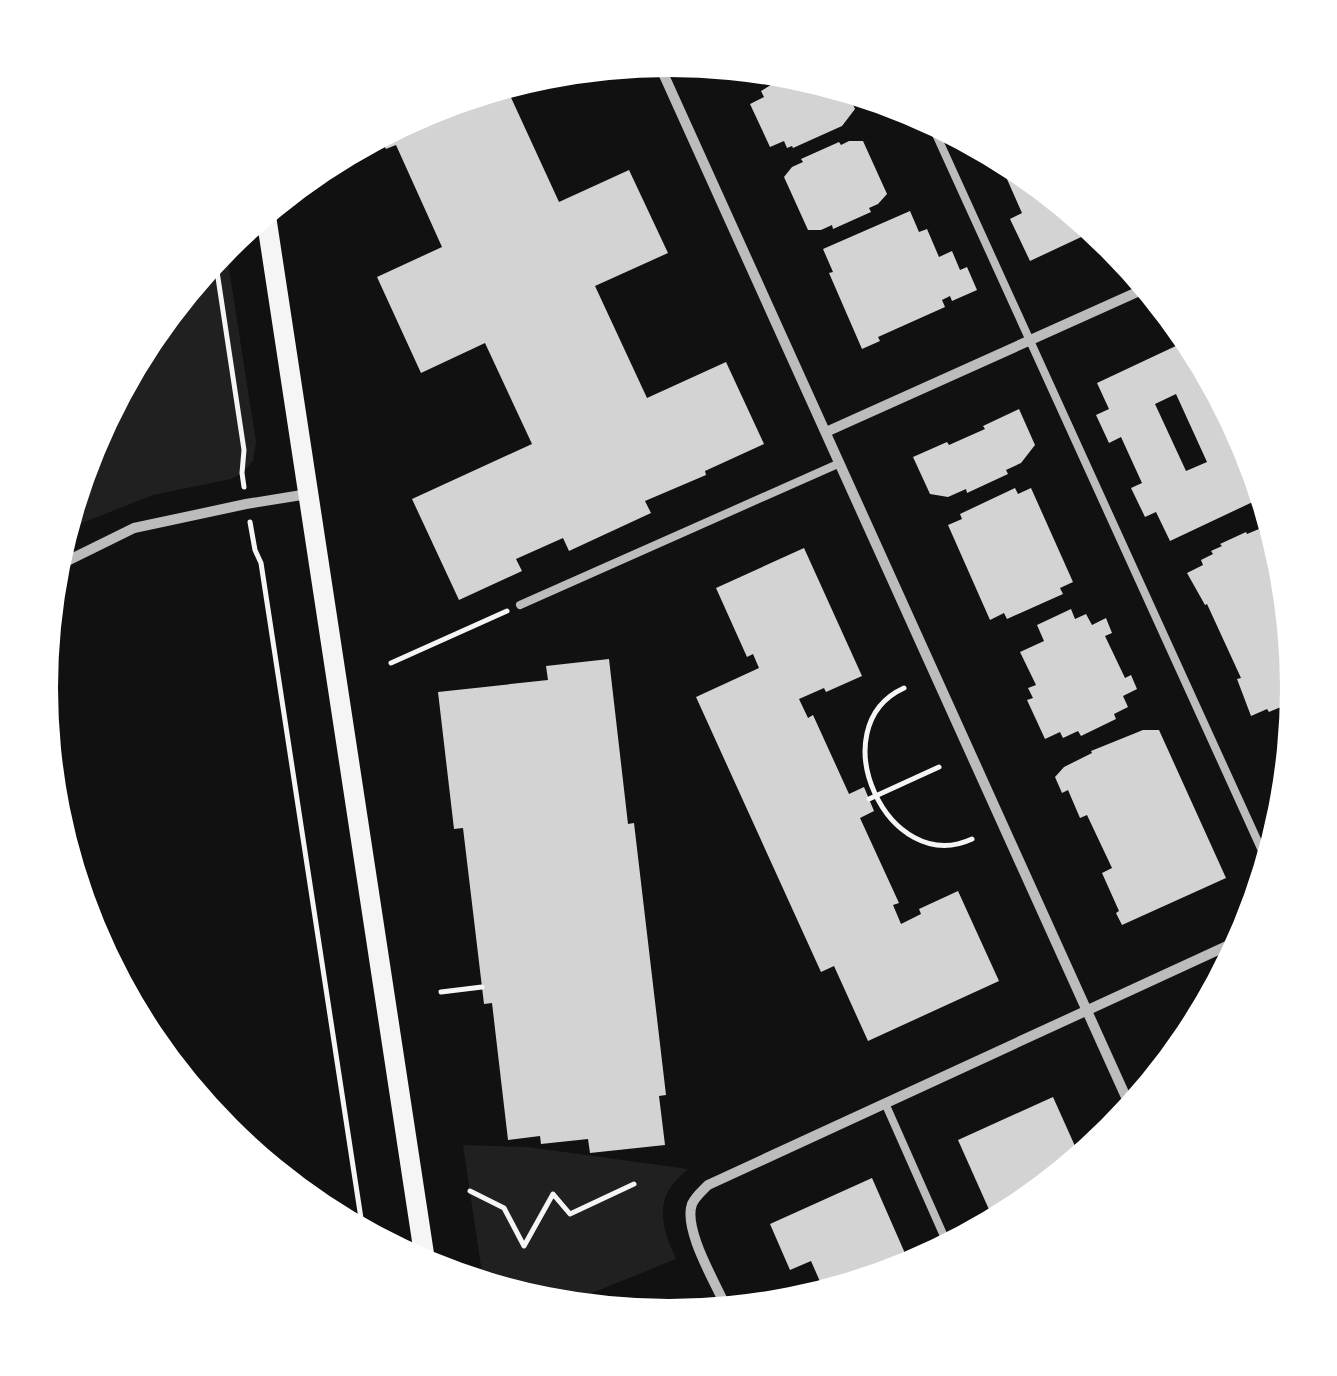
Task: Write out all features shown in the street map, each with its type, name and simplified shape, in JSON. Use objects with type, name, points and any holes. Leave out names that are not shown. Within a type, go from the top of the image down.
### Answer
[{"type":"main road","points":[[268,228],[423,1247]]},
{"type":"street","points":[[665,77],[1125,1094]]},
{"type":"street","points":[[826,432],[1135,293]]},
{"type":"street","points":[[71,559],[134,528],[308,494]]},
{"type":"street","points":[[721,1297],[690,1218],[692,1203],[699,1193],[719,1178],[1220,949]]},
{"type":"lane","points":[[938,140],[1259,845]]},
{"type":"lane","points":[[520,605],[840,462]]},
{"type":"lane","points":[[885,1103],[944,1233]]},
{"type":"path","points":[[217,277],[244,450],[242,473]]},
{"type":"path","points":[[255,550],[261,563],[361,1216]]},
{"type":"path","points":[[391,664],[520,605]]},
{"type":"path","points":[[904,688],[888,696],[868,733],[865,754],[872,797],[916,838],[955,847],[972,839]]},
{"type":"path","points":[[872,797],[939,767]]},
{"type":"path","points":[[440,992],[482,987]]},
{"type":"path","points":[[470,1191],[504,1208],[524,1246],[553,1194],[570,1214],[634,1184]]},
{"type":"shaded area","points":[[228,264],[256,442],[253,461],[231,479],[153,495],[80,524],[104,454],[139,382],[184,316]]},
{"type":"shaded area","points":[[463,1145],[528,1147],[688,1169],[669,1190],[663,1211],[666,1234],[676,1259],[589,1294],[481,1270]]},
{"type":"building","points":[[769,86],[788,89],[855,109],[842,126],[793,148],[787,148],[784,141],[770,147],[750,104],[764,97],[761,91]]},
{"type":"building","points":[[511,98],[559,202],[629,170],[668,253],[595,286],[647,398],[726,362],[764,444],[645,501],[651,513],[569,551],[563,538],[516,559],[522,571],[459,600],[412,499],[532,444],[485,343],[421,373],[377,277],[442,247],[396,145],[386,149],[435,124]]},
{"type":"building","points":[[849,141],[863,141],[887,194],[869,208],[871,212],[833,229],[832,225],[808,230],[784,177],[803,162],[801,159]]},
{"type":"building","points":[[1007,180],[1080,237],[1030,261],[1010,219],[1022,213]]},
{"type":"building","points":[[910,211],[919,232],[927,229],[939,257],[952,251],[960,270],[967,267],[977,290],[952,301],[950,296],[942,300],[945,307],[878,337],[880,341],[862,349],[829,273],[833,272],[823,249]]},
{"type":"building","points":[[1175,346],[1216,418],[1250,503],[1170,541],[1156,512],[1145,517],[1131,488],[1142,483],[1121,437],[1109,443],[1096,415],[1109,409],[1097,383]],"holes":[[[1176,394],[1207,462],[1186,471],[1155,404]]]},
{"type":"building","points":[[1019,409],[1035,445],[1021,463],[1006,470],[1008,474],[967,493],[966,489],[948,497],[930,494],[913,457],[985,429],[983,426]]},
{"type":"building","points":[[1015,488],[1018,494],[1031,488],[1073,582],[1060,588],[1063,594],[1007,619],[1004,613],[990,620],[948,525],[962,519],[960,514]]},
{"type":"building","points":[[1259,529],[1268,569],[1280,688],[1279,708],[1251,716],[1237,679],[1241,678],[1207,604],[1187,573],[1203,565],[1201,560],[1213,554],[1211,551],[1220,544]]},
{"type":"building","points":[[804,548],[862,676],[799,699],[808,718],[813,715],[849,794],[864,787],[874,811],[860,818],[899,903],[893,905],[901,924],[921,914],[919,909],[958,891],[999,981],[868,1041],[834,966],[821,972],[696,697],[759,668],[753,654],[747,657],[716,588]]},
{"type":"building","points":[[1071,609],[1075,619],[1086,614],[1092,625],[1106,618],[1112,633],[1105,636],[1125,678],[1131,675],[1137,689],[1123,696],[1128,707],[1114,714],[1116,719],[1081,736],[1078,731],[1063,738],[1060,732],[1045,739],[1027,700],[1033,698],[1028,688],[1036,685],[1020,652],[1044,641],[1037,625]]},
{"type":"building","points":[[609,659],[628,824],[634,823],[666,1095],[659,1096],[665,1145],[590,1153],[588,1139],[541,1144],[540,1136],[508,1140],[492,1003],[484,1004],[463,828],[454,829],[438,692],[548,680],[546,666]]},
{"type":"building","points":[[1143,730],[1159,730],[1226,878],[1122,925],[1102,873],[1112,868],[1087,815],[1080,818],[1068,790],[1062,793],[1055,777],[1091,751]]},
{"type":"building","points":[[1053,1097],[1074,1144],[988,1208],[958,1140]]},
{"type":"building","points":[[872,1178],[904,1251],[819,1280],[811,1261],[790,1270],[770,1224]]}]
